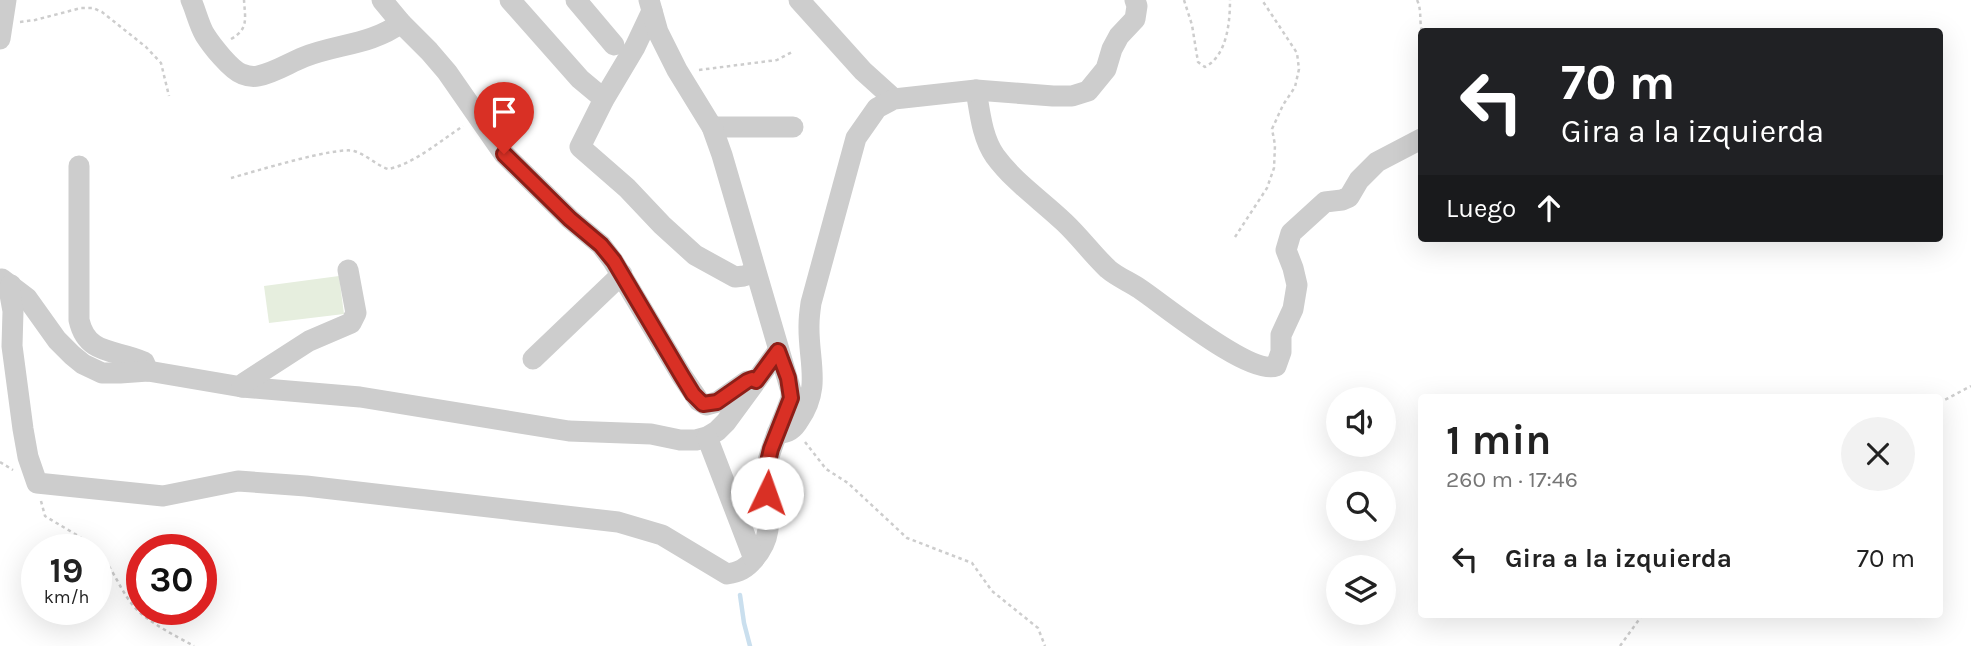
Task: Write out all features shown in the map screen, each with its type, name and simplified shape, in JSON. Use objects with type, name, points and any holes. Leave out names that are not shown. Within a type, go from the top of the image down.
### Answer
[{"type":"street","points":[[1,31],[6,0]]},
{"type":"street","points":[[191,0],[205,35],[234,70],[244,75],[267,74],[306,56],[371,38],[401,23]]},
{"type":"street","points":[[382,0],[447,72],[504,154],[570,219],[601,245],[622,274],[699,401],[706,405],[717,402],[747,381],[756,381]]},
{"type":"street","points":[[510,0],[580,79],[604,99]]},
{"type":"street","points":[[576,0],[614,45]]},
{"type":"street","points":[[799,0],[863,71],[894,99]]},
{"type":"street","points":[[5,281],[13,311],[12,346],[23,429],[28,457],[37,483],[163,496],[237,481],[306,486],[618,522],[662,535],[727,574],[739,572],[760,553],[768,534],[765,474],[771,449],[810,402],[814,377],[809,327],[811,303],[856,138],[877,108],[894,99],[976,90],[1053,96],[1072,96],[1088,91],[1106,69],[1119,36],[1135,19],[1135,0]]},
{"type":"street","points":[[650,5],[635,47],[604,99],[580,147],[627,188],[695,255],[735,276],[755,272]]},
{"type":"street","points":[[650,5],[658,33],[712,127],[725,166],[788,378],[791,398],[786,431]]},
{"type":"street","points":[[976,90],[982,129],[994,154],[1015,180],[1084,242],[1109,271],[1141,289],[1194,330],[1256,366],[1269,369],[1278,362],[1281,335],[1293,309],[1297,285],[1286,250],[1291,233],[1325,202],[1349,197],[1359,180],[1377,163],[1418,141]]},
{"type":"street","points":[[712,127],[793,127]]},
{"type":"street","points":[[79,166],[81,330],[90,343],[144,362],[148,370]]},
{"type":"street","points":[[242,387],[294,349],[351,323],[356,313],[348,270]]},
{"type":"street","points":[[533,359],[622,274]]},
{"type":"street","points":[[5,281],[27,298],[57,340],[83,364],[102,373],[148,370],[242,387],[360,397],[569,431],[652,434],[688,440],[707,437],[726,422],[778,351]]},
{"type":"street","points":[[707,437],[754,559]]},
{"type":"path","points":[[215,48],[240,34],[245,26],[244,0]]},
{"type":"path","points":[[1184,0],[1192,25],[1198,62],[1205,67],[1212,64],[1225,40],[1230,0]]},
{"type":"path","points":[[1235,237],[1267,188],[1274,168],[1275,145],[1272,129],[1295,87],[1299,69],[1297,53],[1262,0]]},
{"type":"path","points":[[1417,0],[1421,7],[1421,28]]},
{"type":"path","points":[[1,31],[80,8],[93,8],[102,12],[146,47],[161,63],[169,96]]},
{"type":"path","points":[[679,73],[777,60],[792,51]]},
{"type":"path","points":[[231,178],[349,150],[388,169],[398,167],[478,117]]},
{"type":"path","points":[[1943,400],[1971,386]]},
{"type":"path","points":[[786,431],[826,469],[848,483],[907,537],[972,563],[992,591],[1038,628],[1045,646]]},
{"type":"path","points":[[37,483],[45,516],[95,548],[134,606],[194,646]]},
{"type":"path","points":[[1620,646],[1640,618]]},
{"type":"green space","points":[[339,276],[344,314],[269,323],[264,286]]},
{"type":"waterway","points":[[740,595],[750,646]]},
{"type":"route","points":[[504,154],[570,219],[601,245],[614,261],[693,394],[703,404],[717,402],[747,381],[756,381],[778,351],[788,378],[791,398],[771,449],[765,474],[767,493]]}]
